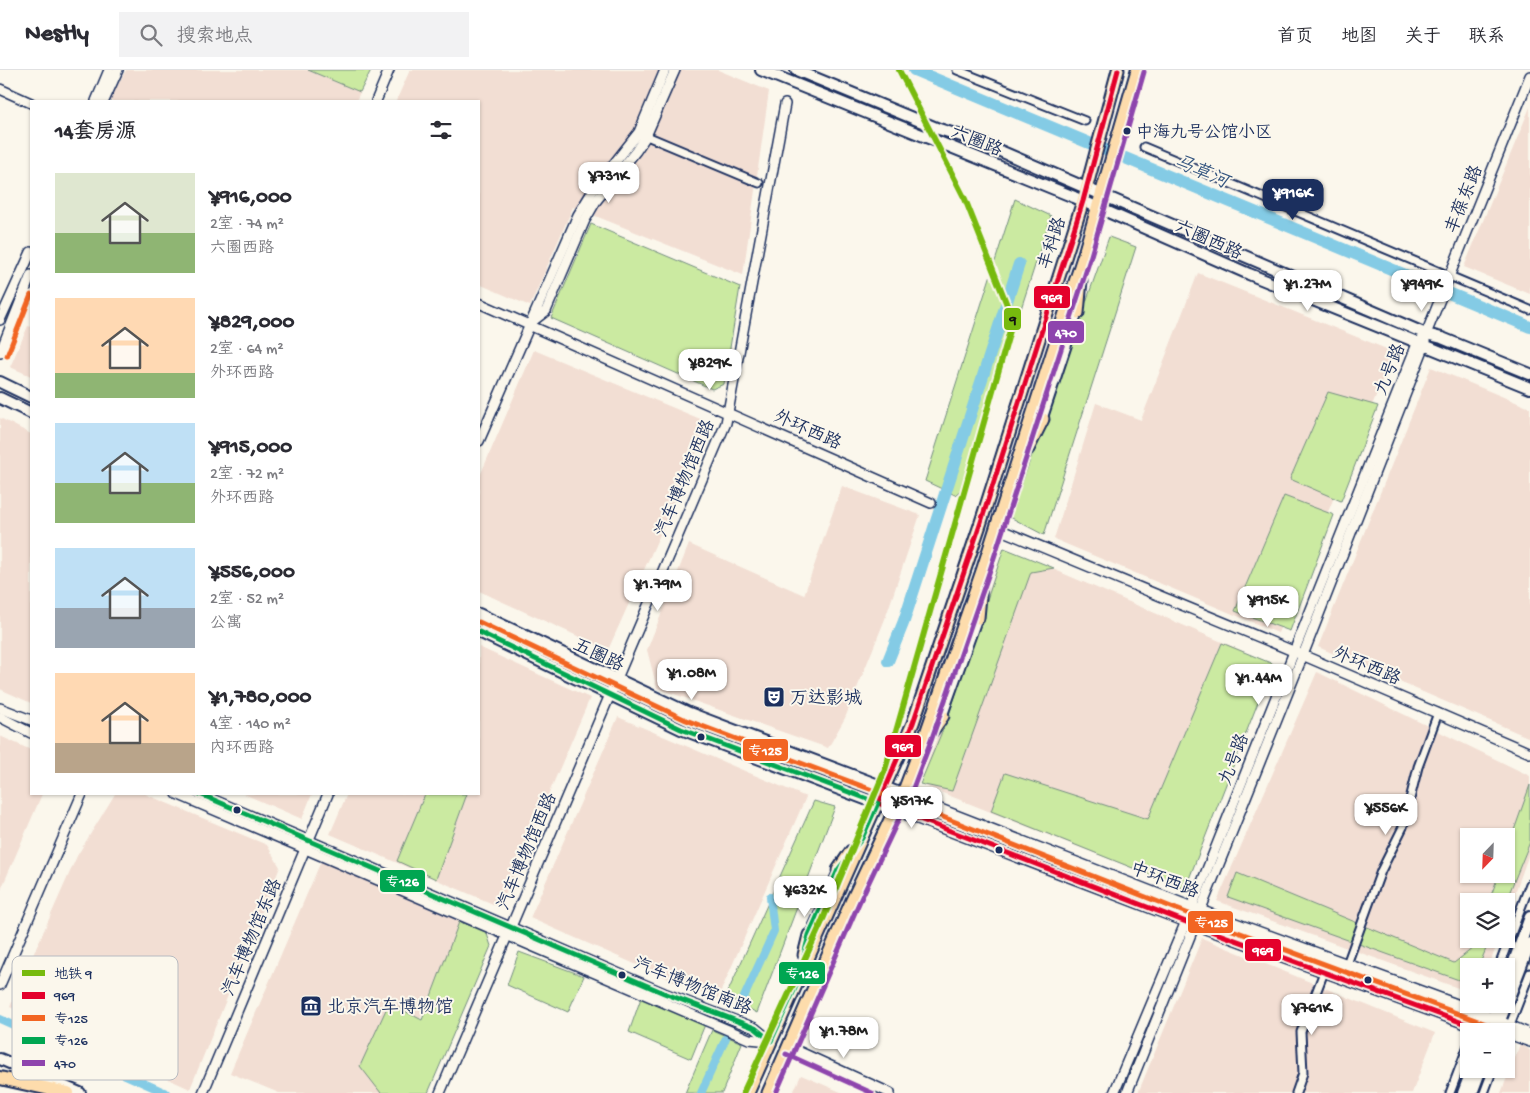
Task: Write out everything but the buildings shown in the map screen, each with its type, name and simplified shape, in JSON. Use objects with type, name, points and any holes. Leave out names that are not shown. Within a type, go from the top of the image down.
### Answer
[{"type":"highway","points":[[0,1079],[30,1093]]},
{"type":"highway","points":[[0,1079],[68,1093]]},
{"type":"main road","name":"六圈路","points":[[761,70],[1098,208]]},
{"type":"main road","name":"六圈路","points":[[796,70],[1087,186],[1102,194]]},
{"type":"main road","name":"丰科路","points":[[748,1093],[878,803],[920,704],[1083,201],[1118,70]]},
{"type":"main road","name":"丰科路","points":[[768,1093],[852,900],[902,794],[920,749],[1015,470],[1098,208],[1137,70]]},
{"type":"main road","name":"六圈西路","points":[[1102,194],[1426,334],[1442,338],[1530,374]]},
{"type":"main road","name":"六圈西路","points":[[1098,208],[1249,274],[1420,345],[1438,350],[1530,388]]},
{"type":"main road","points":[[1078,313],[1083,257]]},
{"type":"main road","points":[[0,382],[30,397]]},
{"type":"main road","points":[[0,398],[30,413]]},
{"type":"main road","points":[[1015,470],[1043,419]]},
{"type":"main road","points":[[978,618],[983,568]]},
{"type":"main road","name":"五圈路","points":[[480,614],[689,713],[902,794]]},
{"type":"main road","name":"五圈路","points":[[480,632],[609,696],[681,728],[894,810]]},
{"type":"main road","points":[[920,749],[943,716]]},
{"type":"main road","points":[[838,870],[862,838]]},
{"type":"main road","points":[[1515,959],[1530,917]]},
{"type":"main road","points":[[802,973],[802,963],[809,935]]},
{"type":"main road","points":[[1501,1023],[1530,943]]},
{"type":"main road","points":[[0,1059],[12,1064]]},
{"type":"main road","points":[[1464,1093],[1469,1078]]},
{"type":"main road","points":[[1472,1093],[1478,1078]]},
{"type":"main road","points":[[49,1080],[80,1093]]},
{"type":"street","points":[[96,100],[109,70]]},
{"type":"street","points":[[104,100],[118,70]]},
{"type":"street","points":[[376,100],[389,70]]},
{"type":"street","points":[[480,439],[528,325],[546,311],[585,220],[596,201],[636,152],[665,70]]},
{"type":"street","points":[[642,134],[675,70]]},
{"type":"street","points":[[957,70],[1084,121]]},
{"type":"street","name":"丰葆东路","points":[[1426,334],[1530,76]]},
{"type":"street","points":[[0,89],[30,102]]},
{"type":"street","name":"汽车博物馆西路","points":[[440,1093],[726,423],[785,104]]},
{"type":"street","points":[[642,134],[759,183]]},
{"type":"street","points":[[1144,147],[1449,278],[1530,310]]},
{"type":"street","points":[[0,320],[30,254]]},
{"type":"street","points":[[0,353],[30,278]]},
{"type":"street","name":"外环西路","points":[[480,303],[931,503]]},
{"type":"street","points":[[1043,419],[1078,313]]},
{"type":"street","name":"九号路","points":[[1197,909],[1293,651],[1426,334]]},
{"type":"street","name":"九号路","points":[[1114,1093],[1191,923],[1303,655],[1420,345]]},
{"type":"street","name":"外环西路","points":[[996,528],[1303,655],[1530,753]]},
{"type":"street","points":[[943,716],[978,618]]},
{"type":"street","points":[[0,708],[30,720]]},
{"type":"street","points":[[1347,964],[1381,871],[1403,827],[1418,768],[1438,713]]},
{"type":"street","points":[[0,717],[30,732]]},
{"type":"street","name":"中环西路","points":[[902,794],[1197,909],[1460,1005]]},
{"type":"street","points":[[12,956],[82,795]]},
{"type":"street","name":"汽车博物馆南路","points":[[179,795],[749,1039],[771,1041]]},
{"type":"street","name":"汽车博物馆南路","points":[[202,795],[664,993],[755,1028],[771,1041]]},
{"type":"street","name":"汽车博物馆东路","points":[[203,1093],[328,795]]},
{"type":"street","name":"中环西路","points":[[894,810],[1460,1024]]},
{"type":"street","points":[[809,935],[838,870]]},
{"type":"street","points":[[1502,958],[1530,884]]},
{"type":"street","name":"九号路","points":[[1127,1093],[1191,923]]},
{"type":"street","points":[[0,985],[12,957]]},
{"type":"street","points":[[1296,1093],[1303,1073],[1302,1032],[1324,972]]},
{"type":"street","points":[[1502,1023],[1530,973]]},
{"type":"street","points":[[1477,1023],[1481,1013]]},
{"type":"street","name":"中环西路","points":[[1481,1013],[1491,1023]]},
{"type":"street","name":"中环西路","points":[[1515,1032],[1530,1034]]},
{"type":"street","name":"中环西路","points":[[1515,1036],[1530,1042]]},
{"type":"street","points":[[789,1047],[890,1093]]},
{"type":"street","points":[[1450,1093],[1460,1067]]},
{"type":"street","points":[[1484,1093],[1490,1078]]},
{"type":"shaded area","points":[[126,70],[308,70],[360,92],[356,100],[110,100]]},
{"type":"shaded area","points":[[410,70],[718,70],[769,91],[743,275],[573,207],[530,306],[480,284],[480,100],[396,100]]},
{"type":"shaded area","points":[[1530,107],[1530,294],[1464,267]]},
{"type":"shaded area","points":[[1198,273],[1394,352],[1278,633],[1054,539],[1096,403],[1141,420]]},
{"type":"shaded area","points":[[28,326],[30,327],[30,376],[10,367]]},
{"type":"shaded area","points":[[534,350],[710,423],[608,650],[480,591],[480,476]]},
{"type":"shaded area","points":[[1431,367],[1530,408],[1530,738],[1318,647]]},
{"type":"shaded area","points":[[0,418],[30,433],[30,703],[0,689]]},
{"type":"shaded area","points":[[842,486],[920,515],[885,619],[845,718],[828,748],[657,688],[647,650],[689,544],[804,595]]},
{"type":"shaded area","points":[[1004,548],[1273,664],[1185,889],[920,784]]},
{"type":"shaded area","points":[[480,647],[590,698],[500,907],[330,834],[347,795],[480,795]]},
{"type":"shaded area","points":[[1317,672],[1530,776],[1530,851],[1515,893],[1460,893],[1460,948],[1496,948],[1492,958],[1460,958],[1460,987],[1458,988],[1217,901]]},
{"type":"shaded area","points":[[618,717],[806,797],[717,1000],[530,918]]},
{"type":"shaded area","points":[[0,736],[30,750],[30,795],[42,795],[0,892]]},
{"type":"shaded area","points":[[114,795],[147,795],[267,845],[280,867],[190,1089],[170,1080],[178,1080],[178,956],[33,956],[77,856]]},
{"type":"shaded area","points":[[246,795],[312,795],[302,819]]},
{"type":"shaded area","points":[[322,859],[464,921],[387,1093],[279,1093],[230,1073]]},
{"type":"shaded area","points":[[1202,938],[1435,1033],[1412,1093],[1138,1093]]},
{"type":"shaded area","points":[[1520,1044],[1530,1050],[1530,1093],[1501,1093],[1507,1078],[1515,1078],[1515,1057]]},
{"type":"shaded area","points":[[801,1075],[843,1093],[793,1093]]},
{"type":"green space","points":[[308,70],[371,70],[360,92]]},
{"type":"green space","points":[[1015,199],[1051,216],[963,488],[955,495],[925,481]]},
{"type":"green space","points":[[591,224],[740,287],[724,384],[712,389],[551,318]]},
{"type":"green space","points":[[1109,237],[1136,247],[1044,535],[1010,517]]},
{"type":"green space","points":[[1328,392],[1378,406],[1341,501],[1290,479]]},
{"type":"green space","points":[[1284,496],[1334,515],[1290,631],[1235,611]]},
{"type":"green space","points":[[1004,548],[1054,568],[1031,572],[952,791],[920,784],[949,715]]},
{"type":"green space","points":[[1222,643],[1273,664],[1185,889],[991,811],[1005,773],[1148,819]]},
{"type":"green space","points":[[1530,785],[1530,842],[1515,879],[1515,828]]},
{"type":"green space","points":[[425,795],[467,795],[436,879],[397,861]]},
{"type":"green space","points":[[814,801],[835,807],[757,1013],[726,996]]},
{"type":"green space","points":[[1237,873],[1454,963],[1460,958],[1460,980],[1459,980],[1228,897]]},
{"type":"green space","points":[[1496,883],[1513,883],[1509,893],[1492,893]]},
{"type":"green space","points":[[459,922],[486,931],[491,946],[428,1093],[381,1093],[360,1066],[389,1003],[422,1020]]},
{"type":"green space","points":[[1473,948],[1486,948],[1482,958],[1460,958]]},
{"type":"green space","points":[[519,952],[584,976],[568,1012],[507,985]]},
{"type":"green space","points":[[641,998],[706,1022],[691,1059],[629,1032]]},
{"type":"green space","points":[[712,1030],[742,1043],[722,1093],[685,1093]]},
{"type":"waterway","name":"马草河","points":[[914,70],[1530,327]]},
{"type":"waterway","points":[[888,661],[904,621],[1019,264]]},
{"type":"waterway","points":[[740,1006],[774,931],[770,897]]},
{"type":"waterway","points":[[0,1019],[12,1024]]},
{"type":"waterway","points":[[701,1093],[726,1038]]},
{"type":"waterway","points":[[137,1080],[166,1093]]},
{"type":"metro line","name":"9","points":[[743,1093],[821,924],[885,770],[1013,320],[965,199],[899,70]]},
{"type":"transit line","name":"969","points":[[1118,70],[1083,201],[981,522],[913,723],[878,803],[1186,922],[1463,1023]]},
{"type":"transit line","name":"470","points":[[776,1093],[859,903],[912,791],[932,738],[990,570],[1090,259],[1144,72]]},
{"type":"transit line","name":"专125","points":[[7,356],[30,298]]},
{"type":"transit line","name":"专125","points":[[480,622],[686,720],[915,806],[1189,914],[1483,1023]]},
{"type":"transit line","name":"专126","points":[[202,795],[664,993],[755,1028],[771,1041],[802,973],[802,963],[809,935],[838,870],[862,838],[878,803],[681,729],[480,632]]},
{"type":"transit line","name":"470","points":[[786,1054],[872,1093]]},
{"type":"place","name":"中海九号公馆小区","points":[[1127,131]]},
{"type":"place","name":"万达影城","points":[[774,697]]},
{"type":"place","name":"北京汽车博物馆","points":[[311,1006]]}]
